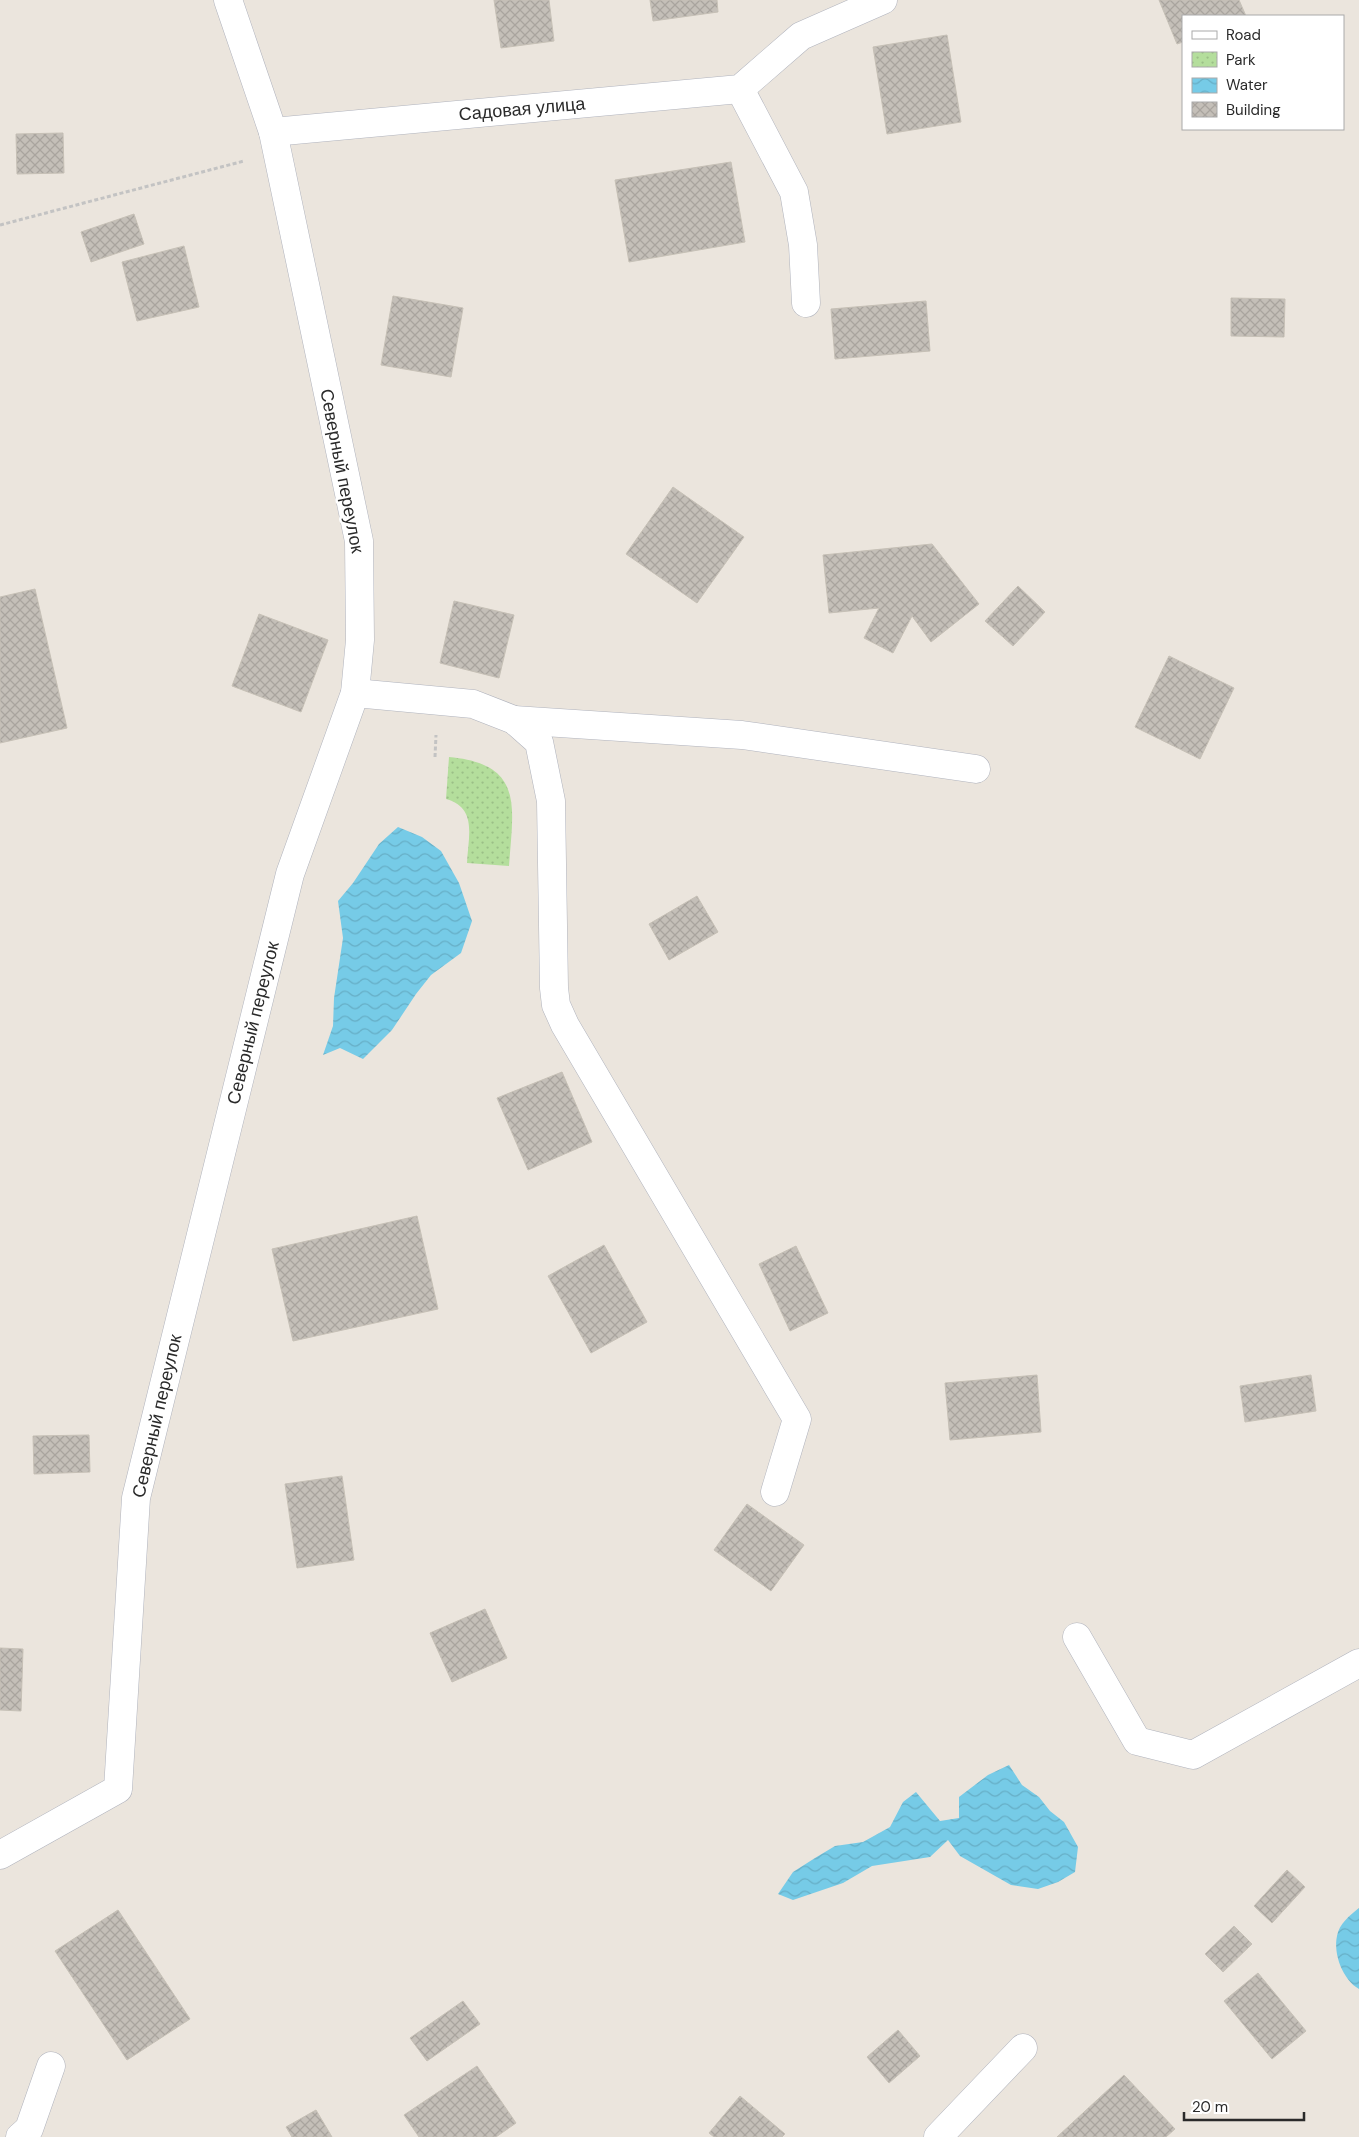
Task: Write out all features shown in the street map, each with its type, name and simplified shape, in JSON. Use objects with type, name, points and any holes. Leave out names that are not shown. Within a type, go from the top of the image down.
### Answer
[{"type":"street","points":[[228,0],[275,142]]},
{"type":"street","points":[[806,302],[803,245],[794,192],[740,89],[801,36],[883,0]]},
{"type":"street","name":"Садовая улица","points":[[275,142],[740,89]]},
{"type":"street","name":"Северный переулок","points":[[0,1855],[118,1789],[136,1498],[290,874],[354,693],[360,640],[359,541],[275,142]]},
{"type":"street","points":[[354,693],[473,704],[514,720],[742,735],[976,769]]},
{"type":"street","points":[[514,720],[539,742],[551,801],[554,988],[556,1005],[797,1419],[775,1492]]},
{"type":"street","points":[[1077,1636],[1137,1741],[1193,1755],[1359,1663]]},
{"type":"street","points":[[938,2137],[1023,2048]]},
{"type":"street","points":[[20,2137],[29,2129],[51,2066]]},
{"type":"path","points":[[0,225],[275,142]]},
{"type":"green space","points":[[449,757],[474,761],[491,769],[502,779],[509,792],[512,807],[509,866],[467,863],[469,825],[467,816],[456,803],[446,799]]},
{"type":"water","points":[[398,827],[422,837],[441,851],[459,883],[472,921],[461,953],[431,975],[392,1030],[363,1059],[340,1048],[323,1055],[333,1026],[334,998],[343,938],[338,901],[353,883],[379,844]]},
{"type":"water","points":[[1009,1765],[1022,1785],[1039,1797],[1050,1811],[1064,1822],[1078,1847],[1075,1872],[1058,1882],[1038,1889],[1011,1885],[960,1856],[948,1840],[930,1857],[872,1866],[843,1883],[793,1900],[778,1894],[793,1872],[835,1846],[863,1842],[890,1827],[903,1802],[916,1792],[940,1821],[959,1818],[959,1797],[988,1775]]},
{"type":"water","points":[[1359,1908],[1359,1989],[1348,1979],[1340,1966],[1336,1943],[1342,1924]]},
{"type":"building","points":[[494,0],[549,0],[554,41],[501,48]]},
{"type":"building","points":[[650,0],[717,0],[718,12],[653,21]]},
{"type":"building","points":[[1159,0],[1239,0],[1246,15],[1182,15],[1182,42],[1177,44]]},
{"type":"building","points":[[947,35],[961,122],[887,134],[873,47]]},
{"type":"building","points":[[63,133],[64,173],[17,174],[16,134]]},
{"type":"building","points":[[731,162],[745,242],[629,262],[615,180]]},
{"type":"building","points":[[134,214],[144,244],[91,262],[81,232]]},
{"type":"building","points":[[184,246],[199,307],[137,321],[122,262]]},
{"type":"building","points":[[393,296],[463,308],[451,377],[381,365]]},
{"type":"building","points":[[1231,298],[1285,299],[1284,337],[1231,336]]},
{"type":"building","points":[[926,301],[930,351],[835,359],[831,309]]},
{"type":"building","points":[[673,487],[744,537],[697,603],[626,554]]},
{"type":"building","points":[[932,544],[979,604],[931,642],[912,616],[893,653],[864,638],[879,608],[829,613],[823,555]]},
{"type":"building","points":[[1018,586],[1045,612],[1013,646],[985,621]]},
{"type":"building","points":[[35,589],[67,728],[0,743],[0,597]]},
{"type":"building","points":[[454,601],[514,615],[499,678],[440,663]]},
{"type":"building","points":[[259,614],[328,640],[301,712],[232,686]]},
{"type":"building","points":[[1169,656],[1234,688],[1200,759],[1135,727]]},
{"type":"building","points":[[697,896],[718,932],[669,960],[649,924]]},
{"type":"building","points":[[562,1072],[592,1142],[528,1170],[497,1098]]},
{"type":"building","points":[[417,1216],[438,1309],[293,1341],[272,1249]]},
{"type":"building","points":[[604,1245],[647,1322],[591,1353],[548,1276]]},
{"type":"building","points":[[796,1246],[828,1313],[790,1331],[759,1264]]},
{"type":"building","points":[[1037,1375],[1041,1432],[950,1440],[945,1383]]},
{"type":"building","points":[[1311,1375],[1316,1411],[1245,1422],[1240,1386]]},
{"type":"building","points":[[89,1435],[90,1472],[34,1474],[33,1436]]},
{"type":"building","points":[[342,1476],[354,1560],[297,1568],[285,1484]]},
{"type":"building","points":[[747,1504],[804,1545],[771,1591],[714,1550]]},
{"type":"building","points":[[485,1609],[507,1658],[452,1682],[430,1633]]},
{"type":"building","points":[[0,1648],[23,1649],[21,1711],[0,1710]]},
{"type":"building","points":[[1287,1870],[1305,1887],[1272,1923],[1254,1906]]},
{"type":"building","points":[[118,1910],[190,2019],[127,2060],[55,1951]]},
{"type":"building","points":[[1234,1926],[1252,1944],[1223,1972],[1205,1954]]},
{"type":"building","points":[[1258,1973],[1306,2031],[1272,2059],[1224,2001]]},
{"type":"building","points":[[463,2001],[480,2024],[427,2061],[410,2038]]},
{"type":"building","points":[[898,2030],[920,2056],[889,2083],[867,2057]]},
{"type":"building","points":[[477,2066],[516,2123],[496,2137],[419,2137],[404,2115]]},
{"type":"building","points":[[1124,2075],[1175,2129],[1166,2137],[1057,2137]]},
{"type":"building","points":[[740,2096],[785,2134],[782,2137],[714,2137],[709,2133]]},
{"type":"building","points":[[316,2110],[332,2137],[292,2137],[286,2127]]}]
